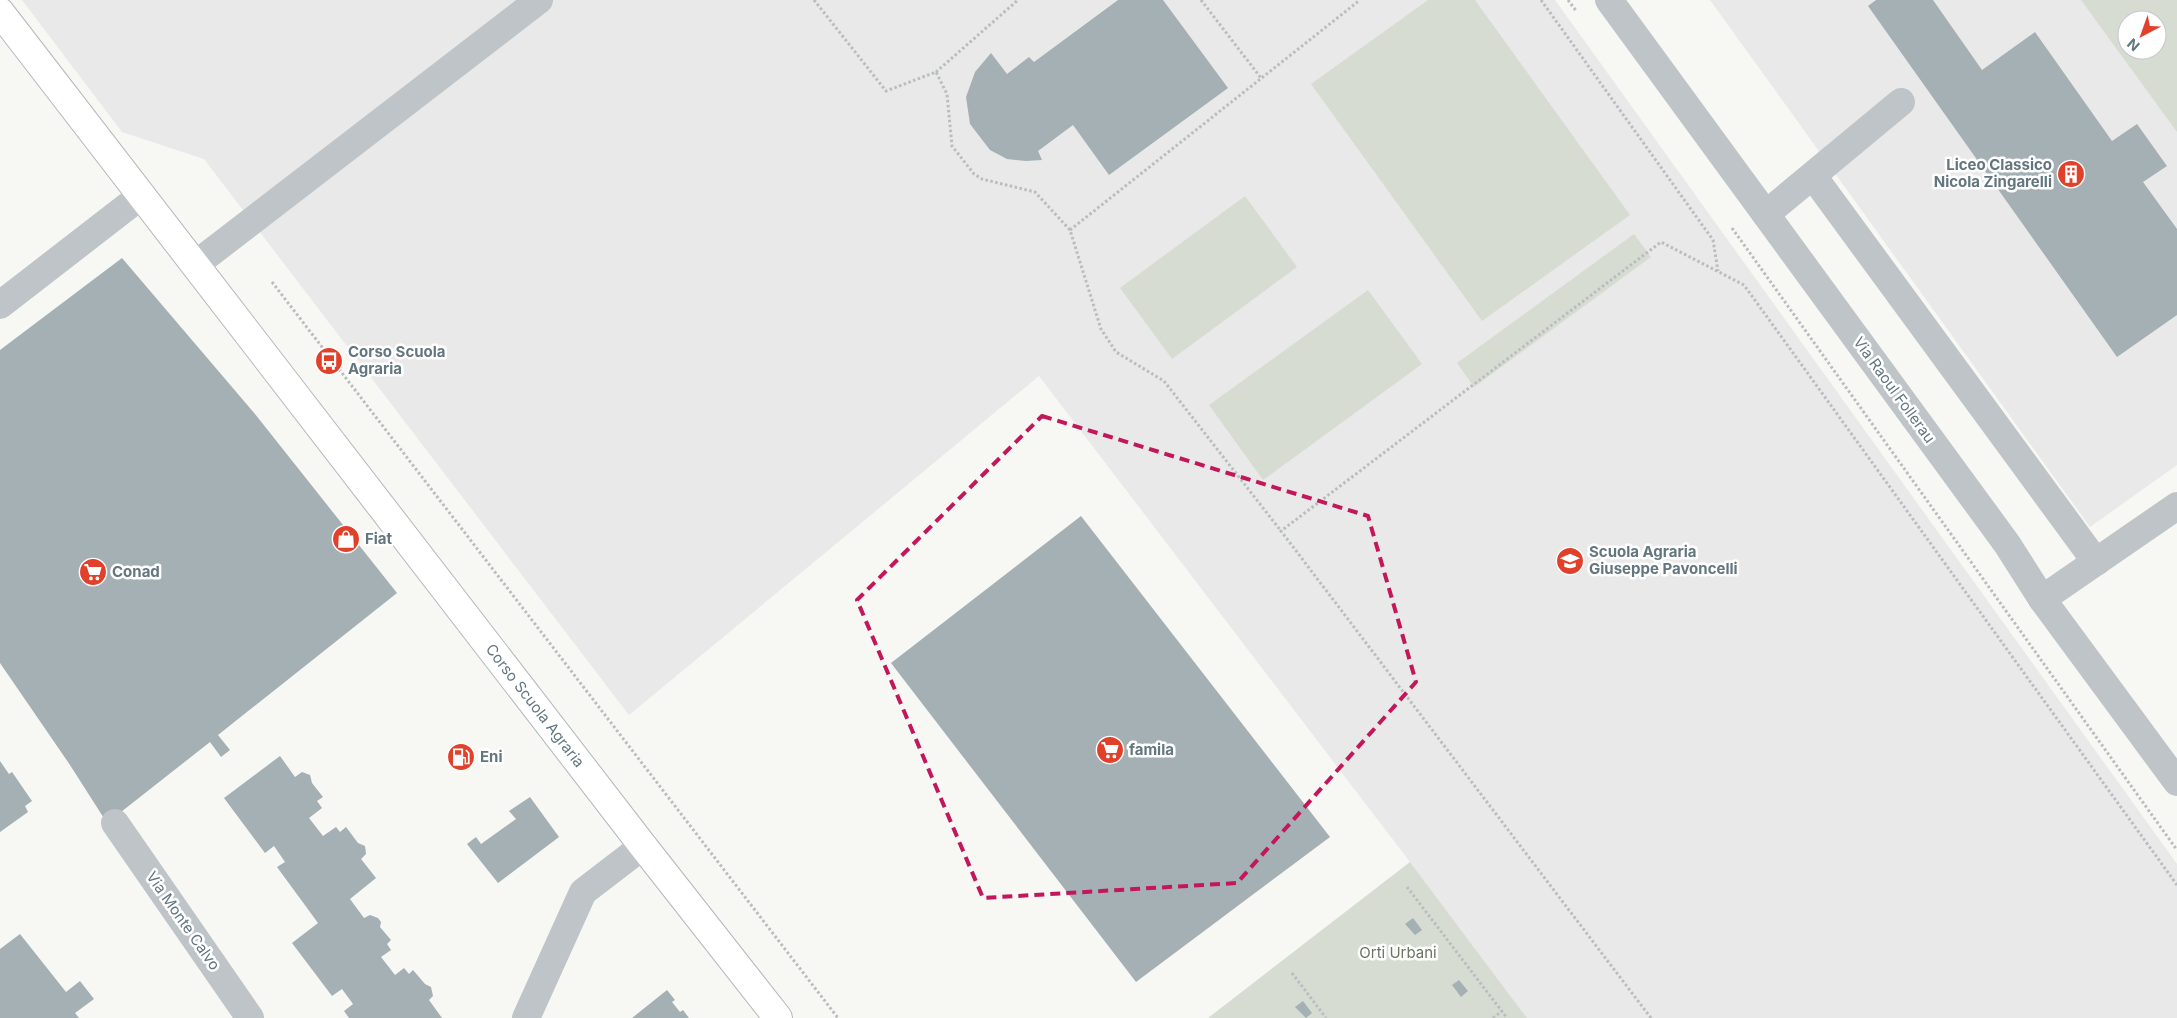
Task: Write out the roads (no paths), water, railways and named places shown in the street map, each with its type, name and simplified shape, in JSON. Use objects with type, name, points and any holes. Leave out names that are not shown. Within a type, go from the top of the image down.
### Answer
[{"type":"main road","name":"Corso Scuola Agraria","points":[[0,12],[643,846],[778,1018]]},
{"type":"street","points":[[196,264],[539,0]]},
{"type":"street","name":"Via Raoul Follerau","points":[[1608,0],[2007,544],[2042,599],[2177,782]]},
{"type":"street","points":[[1766,214],[1901,102]]},
{"type":"street","points":[[1813,176],[2096,562]]},
{"type":"street","points":[[0,305],[142,195]]},
{"type":"street","points":[[2042,599],[2177,506]]},
{"type":"street","name":"Via Monte Calvo","points":[[115,824],[250,1018]]},
{"type":"street","points":[[526,1018],[583,892],[643,846]]},
{"type":"place","name":"Liceo Classico Nicola Zingarelli","points":[[2071,174]]},
{"type":"place","name":"Corso Scuola Agraria","points":[[329,361]]},
{"type":"place","name":"Fiat","points":[[346,539]]},
{"type":"place","name":"Scuola Agraria Giuseppe Pavoncelli","points":[[1570,561]]},
{"type":"place","name":"Conad","points":[[93,572]]},
{"type":"place","name":"famila","points":[[1110,750]]},
{"type":"place","name":"Eni","points":[[461,757]]},
{"type":"park label","name":"Orti Urbani","points":[[1398,953]]}]
